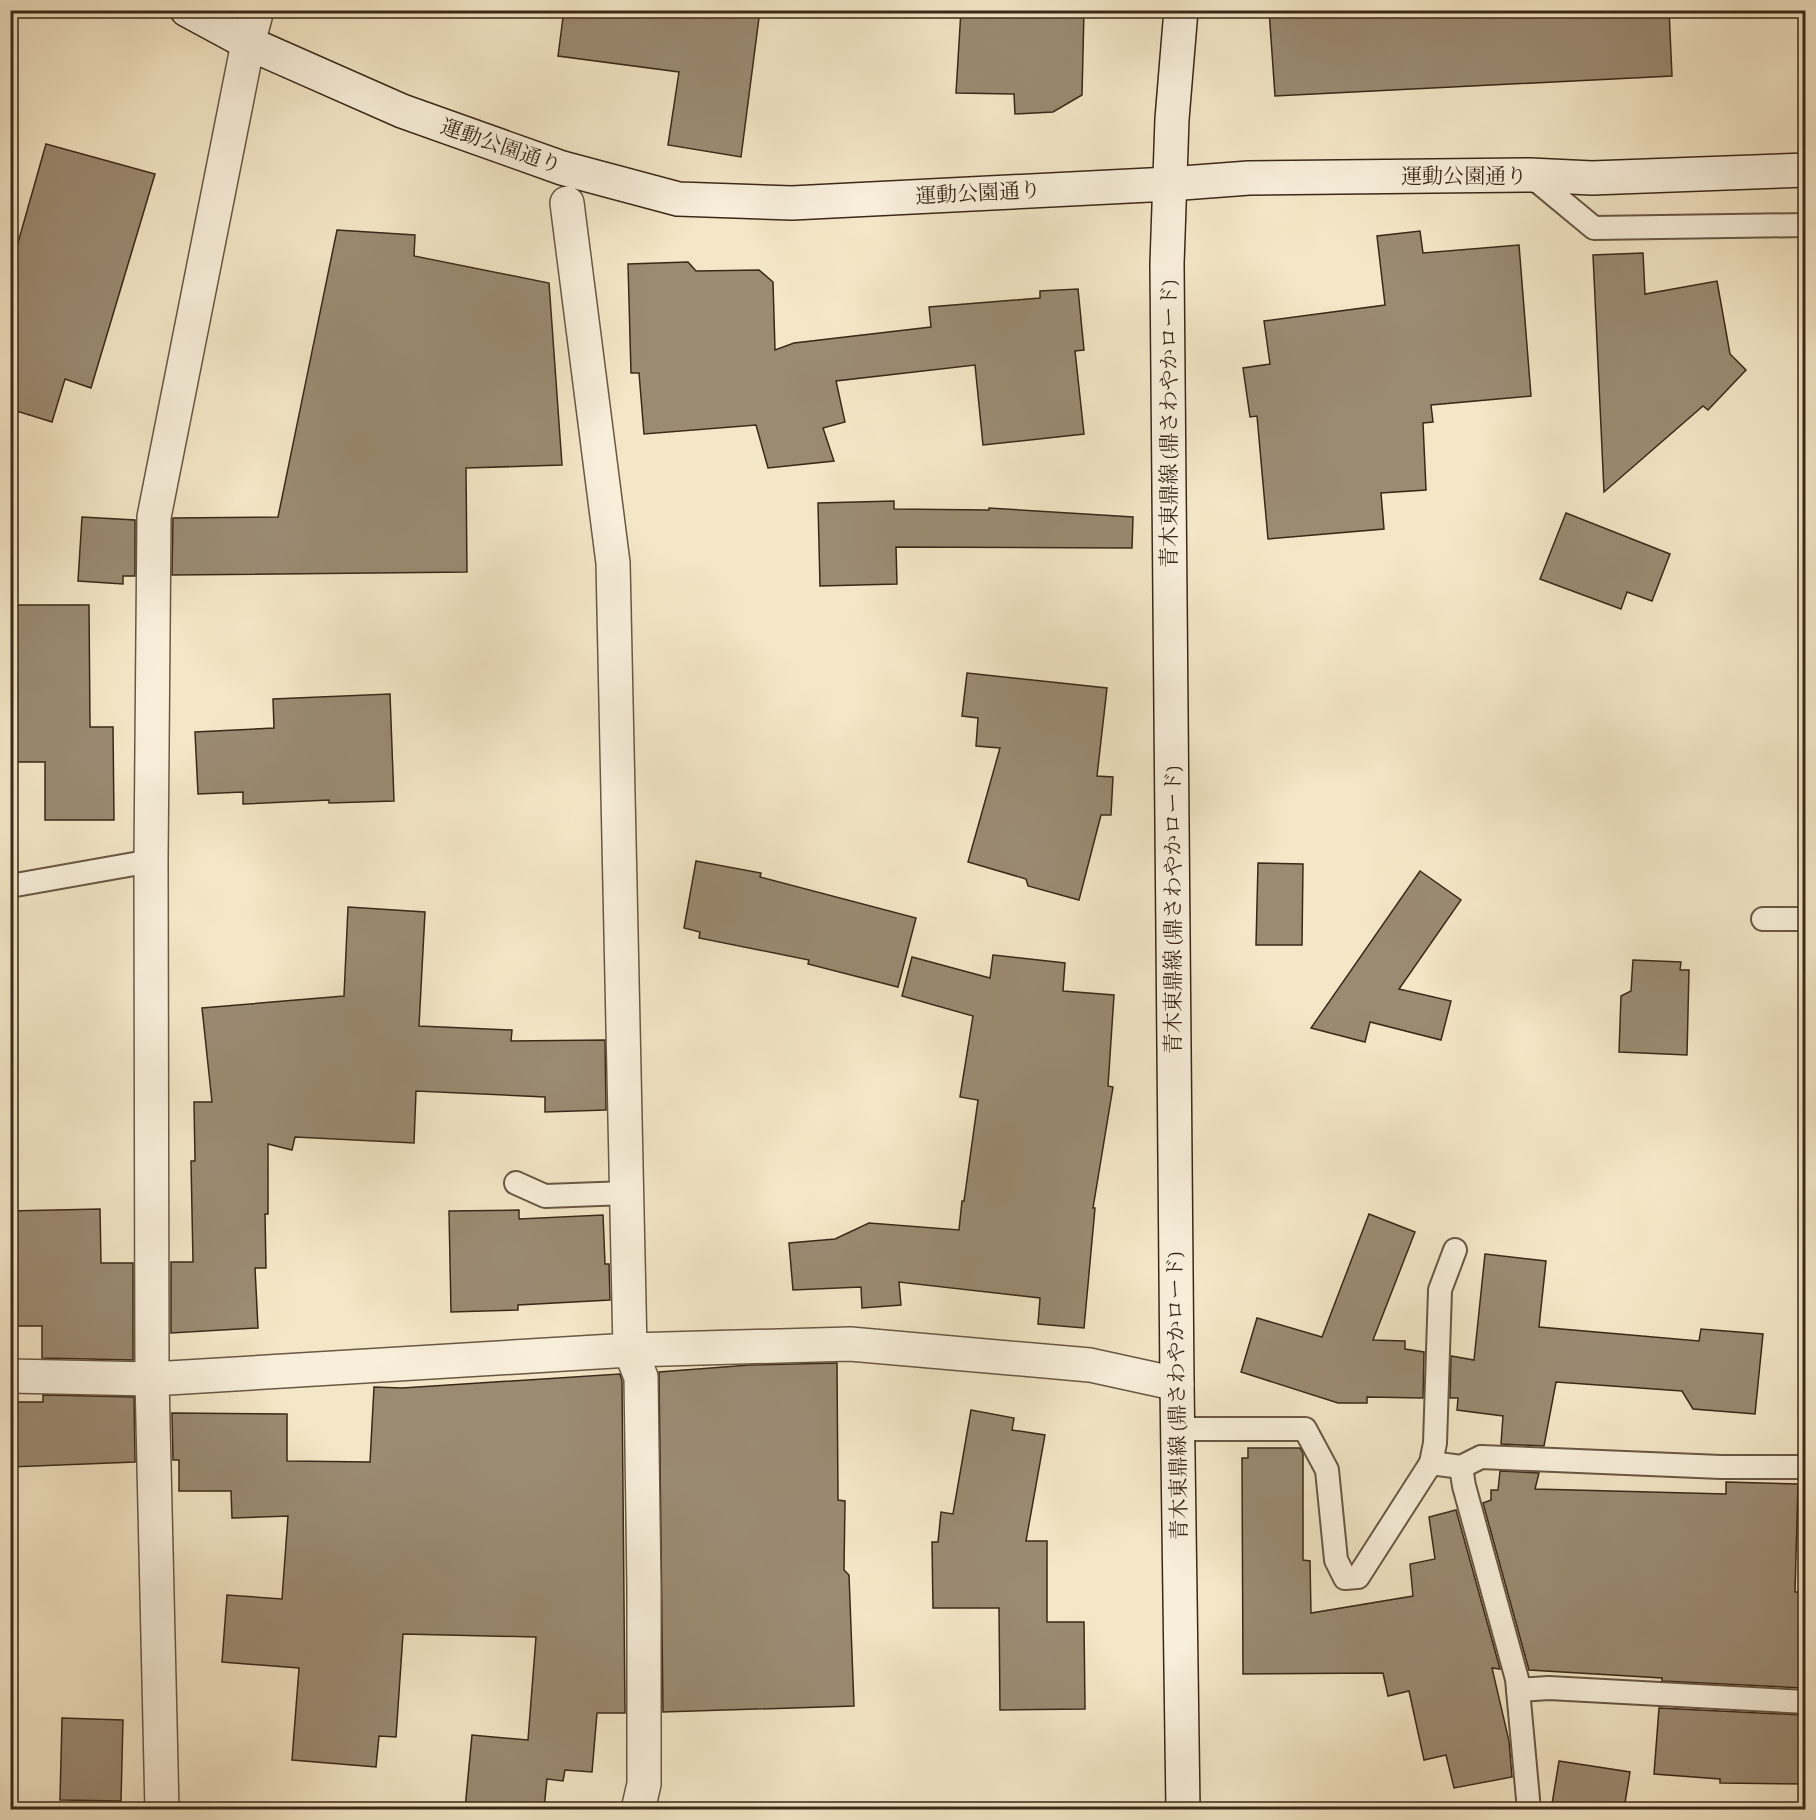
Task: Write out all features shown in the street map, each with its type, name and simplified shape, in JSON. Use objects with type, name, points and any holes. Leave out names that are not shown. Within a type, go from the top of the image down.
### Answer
[{"type":"street","name":"運動公園通り","points":[[187,10],[248,43],[412,115],[562,168],[678,199],[792,203],[1249,178],[1530,175],[1592,178],[1806,170]]},
{"type":"street","points":[[162,1809],[152,1378],[151,861],[154,517],[248,43],[257,10]]},
{"type":"street","name":"青木東鼎線 (鼎さわやかロード)","points":[[1181,10],[1172,119],[1167,264],[1183,1809]]},
{"type":"street","points":[[567,203],[613,563],[630,1350],[641,1377],[644,1784],[638,1809]]},
{"type":"street","points":[[10,1376],[152,1378],[630,1350],[850,1344],[1090,1365],[1177,1384]]},
{"type":"lane","points":[[1530,175],[1594,228],[1806,225]]},
{"type":"lane","points":[[10,886],[151,861]]},
{"type":"lane","points":[[1763,919],[1806,919]]},
{"type":"lane","points":[[516,1183],[544,1196],[627,1194]]},
{"type":"lane","points":[[1178,1429],[1305,1429],[1327,1470],[1336,1560],[1345,1578],[1358,1577],[1431,1463],[1435,1443],[1440,1290],[1455,1250]]},
{"type":"lane","points":[[1431,1463],[1461,1467],[1481,1457],[1721,1467],[1806,1467]]},
{"type":"lane","points":[[1461,1467],[1518,1690],[1529,1809]]},
{"type":"lane","points":[[1518,1690],[1549,1688],[1806,1702]]},
{"type":"building","points":[[564,10],[760,10],[741,157],[668,145],[679,72],[558,56]]},
{"type":"building","points":[[961,10],[1084,10],[1082,95],[1053,112],[1015,114],[1014,94],[956,93]]},
{"type":"building","points":[[1269,10],[1669,10],[1672,76],[1275,96]]},
{"type":"building","points":[[46,144],[155,174],[91,388],[65,379],[52,422],[10,409],[10,271]]},
{"type":"building","points":[[337,230],[415,235],[414,256],[549,283],[562,465],[466,468],[467,572],[172,575],[173,518],[278,517]]},
{"type":"building","points":[[1420,231],[1423,253],[1519,245],[1531,396],[1431,405],[1433,422],[1423,423],[1426,490],[1381,493],[1384,529],[1268,539],[1257,416],[1250,417],[1243,368],[1270,364],[1264,321],[1385,305],[1377,236]]},
{"type":"building","points":[[1643,253],[1645,294],[1717,281],[1730,354],[1746,370],[1708,410],[1703,406],[1604,492],[1593,255]]},
{"type":"building","points":[[688,262],[696,271],[759,270],[773,282],[775,350],[794,343],[931,327],[929,307],[1040,298],[1040,291],[1078,289],[1084,350],[1075,351],[1084,434],[983,445],[975,365],[836,381],[845,422],[823,428],[834,461],[768,468],[756,425],[644,434],[639,373],[631,373],[628,264]]},
{"type":"building","points":[[894,501],[894,509],[989,510],[989,508],[1133,517],[1132,548],[896,547],[897,584],[820,586],[818,503]]},
{"type":"building","points":[[1566,513],[1670,554],[1652,601],[1627,592],[1621,609],[1540,579]]},
{"type":"building","points":[[82,517],[135,520],[135,576],[123,576],[123,584],[78,581]]},
{"type":"building","points":[[10,605],[89,605],[90,727],[113,727],[114,820],[45,820],[45,762],[10,762]]},
{"type":"building","points":[[967,673],[1107,688],[1097,776],[1113,777],[1111,815],[1101,815],[1079,900],[1028,886],[1026,879],[968,862],[1000,748],[976,746],[978,718],[962,716]]},
{"type":"building","points":[[390,694],[394,801],[329,803],[329,800],[243,804],[243,792],[198,794],[195,732],[274,728],[273,699]]},
{"type":"building","points":[[696,861],[761,873],[760,877],[916,918],[898,987],[808,964],[809,960],[699,938],[700,932],[684,928]]},
{"type":"building","points":[[1258,863],[1303,864],[1302,945],[1256,945]]},
{"type":"building","points":[[1420,871],[1461,900],[1399,989],[1451,1001],[1441,1040],[1370,1022],[1365,1042],[1311,1028]]},
{"type":"building","points":[[348,907],[425,912],[419,1026],[512,1030],[511,1041],[605,1040],[606,1110],[545,1112],[545,1097],[416,1091],[414,1143],[295,1137],[292,1150],[268,1144],[268,1214],[265,1214],[266,1268],[255,1268],[258,1328],[171,1333],[171,1262],[193,1262],[191,1161],[195,1161],[194,1102],[212,1102],[202,1008],[344,996]]},
{"type":"building","points":[[993,955],[1065,963],[1063,991],[1114,995],[1108,1086],[1113,1087],[1093,1208],[1095,1208],[1084,1328],[1038,1324],[1040,1298],[899,1282],[901,1305],[862,1308],[861,1287],[793,1290],[789,1243],[835,1239],[869,1223],[959,1230],[978,1100],[960,1097],[973,1016],[902,996],[912,957],[990,978]]},
{"type":"building","points":[[1633,960],[1681,962],[1680,970],[1689,970],[1687,1055],[1619,1052],[1621,996],[1631,991]]},
{"type":"building","points":[[100,1209],[101,1263],[133,1263],[133,1360],[42,1358],[42,1326],[10,1326],[10,1211]]},
{"type":"building","points":[[519,1210],[519,1219],[603,1215],[605,1264],[609,1264],[610,1300],[518,1305],[518,1310],[451,1312],[449,1211]]},
{"type":"building","points":[[1369,1214],[1415,1232],[1373,1340],[1405,1341],[1405,1349],[1424,1352],[1423,1398],[1367,1397],[1367,1403],[1338,1403],[1241,1372],[1257,1318],[1322,1337]]},
{"type":"building","points":[[1485,1254],[1546,1261],[1539,1327],[1699,1341],[1701,1329],[1763,1334],[1755,1414],[1693,1409],[1682,1391],[1556,1382],[1544,1446],[1501,1444],[1503,1416],[1457,1410],[1458,1398],[1450,1398],[1451,1356],[1474,1360]]},
{"type":"building","points":[[837,1363],[838,1500],[845,1501],[844,1570],[849,1575],[854,1706],[663,1712],[659,1372],[750,1365]]},
{"type":"building","points":[[620,1374],[622,1381],[625,1713],[597,1713],[592,1772],[565,1770],[563,1781],[547,1779],[544,1809],[465,1809],[472,1735],[528,1740],[536,1637],[403,1634],[396,1737],[379,1736],[376,1767],[292,1760],[299,1668],[222,1662],[227,1595],[282,1599],[288,1516],[232,1518],[231,1491],[179,1491],[179,1460],[173,1460],[172,1413],[287,1414],[287,1461],[370,1462],[374,1387],[402,1388]]},
{"type":"building","points":[[43,1395],[134,1397],[135,1462],[10,1467],[10,1402],[43,1402]]},
{"type":"building","points":[[971,1410],[1014,1418],[1012,1430],[1045,1435],[1026,1541],[1047,1541],[1047,1622],[1084,1622],[1085,1709],[1000,1710],[999,1608],[933,1608],[932,1542],[938,1542],[941,1512],[953,1514]]},
{"type":"building","points":[[1248,1448],[1300,1448],[1303,1453],[1303,1560],[1310,1561],[1311,1613],[1413,1596],[1410,1564],[1435,1559],[1429,1517],[1456,1510],[1500,1669],[1492,1668],[1509,1741],[1512,1777],[1454,1788],[1446,1755],[1424,1760],[1409,1691],[1388,1696],[1383,1673],[1243,1674],[1242,1458],[1248,1458]]},
{"type":"building","points":[[1500,1471],[1539,1473],[1535,1489],[1726,1494],[1726,1482],[1798,1484],[1795,1592],[1802,1592],[1803,1688],[1662,1681],[1662,1678],[1529,1670],[1483,1503],[1491,1500],[1491,1490],[1498,1490]]},
{"type":"building","points":[[1659,1708],[1803,1715],[1803,1740],[1806,1740],[1806,1784],[1720,1783],[1720,1779],[1654,1774]]},
{"type":"building","points":[[62,1718],[123,1720],[121,1801],[60,1800]]},
{"type":"building","points":[[1559,1761],[1630,1772],[1624,1809],[1570,1809],[1570,1806],[1552,1804]]}]
